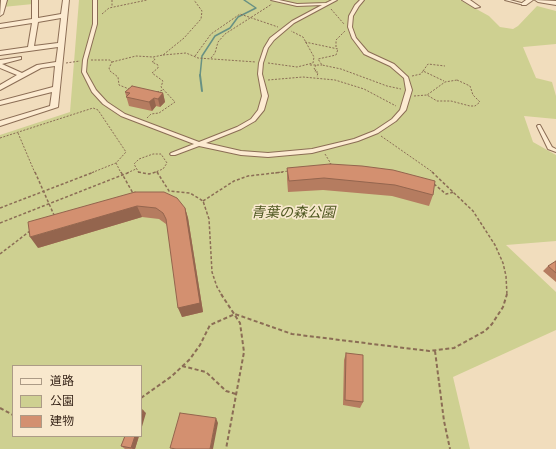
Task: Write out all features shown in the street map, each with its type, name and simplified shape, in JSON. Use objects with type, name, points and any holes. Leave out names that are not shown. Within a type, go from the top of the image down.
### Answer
[{"type":"street","points":[[0,14],[4,0]]},
{"type":"street","points":[[31,47],[35,21],[35,0]]},
{"type":"street","points":[[0,124],[54,107],[66,0]]},
{"type":"street","points":[[95,0],[95,17],[92,41],[85,60],[84,72],[88,82],[105,103],[123,115],[200,144],[241,153],[268,155],[290,154],[323,149],[376,132],[394,120],[403,110],[408,93],[406,77],[392,65],[366,53],[354,38],[350,27],[351,16],[357,5],[362,0]]},
{"type":"street","points":[[465,0],[477,7]]},
{"type":"street","points":[[524,4],[530,0]]},
{"type":"street","points":[[538,0],[556,3]]},
{"type":"street","points":[[275,1],[297,5],[331,2]]},
{"type":"street","points":[[173,154],[239,128],[253,120],[261,110],[265,96],[260,63],[266,48],[272,39],[284,28],[331,2]]},
{"type":"street","points":[[0,26],[63,16]]},
{"type":"street","points":[[0,53],[31,47],[62,44]]},
{"type":"street","points":[[0,62],[19,58]]},
{"type":"street","points":[[0,88],[39,66],[58,64]]},
{"type":"street","points":[[0,65],[22,75]]},
{"type":"street","points":[[0,103],[55,89]]},
{"type":"lane","points":[[506,0],[524,4]]},
{"type":"lane","points":[[540,126],[550,148],[556,151]]},
{"type":"path","points":[[112,0],[112,7]]},
{"type":"path","points":[[95,17],[100,16],[105,10],[112,7],[147,0]]},
{"type":"path","points":[[163,55],[184,38],[202,19],[202,11],[194,0]]},
{"type":"path","points":[[211,58],[215,53],[216,46],[222,38],[275,1]]},
{"type":"path","points":[[331,2],[332,12],[342,20],[345,25]]},
{"type":"path","points":[[195,56],[214,31],[240,14],[299,34],[305,42],[314,61]]},
{"type":"path","points":[[308,65],[314,61],[318,61],[322,57],[338,53],[336,40],[346,30]]},
{"type":"path","points":[[305,42],[336,47]]},
{"type":"path","points":[[58,64],[103,59],[112,62],[136,56],[153,57],[186,53],[198,58],[297,67],[322,65],[341,69],[421,97],[427,95],[445,82],[457,80],[467,84],[472,90],[473,95],[480,102],[470,106],[451,101],[437,101],[427,95]]},
{"type":"path","points":[[142,123],[151,114],[159,113],[175,102],[174,99],[161,87],[163,81],[153,75],[152,72],[158,68],[158,66],[152,62],[154,60],[153,57]]},
{"type":"path","points":[[318,61],[322,65]]},
{"type":"path","points":[[112,62],[109,68],[110,71],[118,77],[119,85],[129,89]]},
{"type":"path","points":[[406,77],[421,74],[428,64],[445,66]]},
{"type":"path","points":[[316,65],[314,69],[316,69],[315,72],[318,72],[317,77]]},
{"type":"path","points":[[423,71],[445,82]]},
{"type":"path","points":[[262,82],[290,77],[317,77],[335,80],[364,89],[403,110]]},
{"type":"path","points":[[151,93],[163,90]]},
{"type":"path","points":[[0,138],[93,108],[98,110],[126,152],[116,163],[0,208]]},
{"type":"path","points":[[18,132],[56,221]]},
{"type":"path","points":[[142,397],[166,381],[182,366],[200,346],[210,325],[235,314],[292,334],[435,351],[454,348],[466,343],[485,331],[503,307],[507,293],[506,276],[503,263],[494,245],[472,211],[436,174],[376,132]]},
{"type":"path","points":[[323,149],[334,170]]},
{"type":"path","points":[[153,154],[161,154],[167,163],[162,169],[149,174],[139,173],[136,168],[134,164],[139,159],[153,154]]},
{"type":"path","points":[[116,163],[136,198]]},
{"type":"path","points":[[0,223],[136,168]]},
{"type":"path","points":[[157,171],[169,191],[190,193],[203,201],[209,219],[212,272],[217,287],[240,322],[244,352],[226,449]]},
{"type":"path","points":[[203,201],[234,181],[248,176],[290,171]]},
{"type":"path","points":[[432,183],[446,194],[454,192]]},
{"type":"path","points":[[0,254],[32,230]]},
{"type":"path","points":[[435,351],[444,421],[450,449]]},
{"type":"path","points":[[182,366],[206,372],[226,391],[236,394]]},
{"type":"path","points":[[0,408],[12,414]]},
{"type":"green space","points":[[5,0],[33,0],[33,4],[3,7]]},
{"type":"green space","name":"青葉の森公園","points":[[79,0],[460,0],[489,16],[500,27],[513,29],[518,26],[537,6],[556,11],[556,44],[523,47],[536,78],[552,82],[556,96],[556,119],[524,116],[533,142],[556,155],[556,241],[506,245],[556,292],[556,330],[453,377],[470,449],[0,449],[0,135],[70,112]]},
{"type":"building","points":[[132,86],[163,93],[158,99],[154,98],[149,102],[126,97],[130,93],[125,92]]},
{"type":"building","points":[[330,164],[393,170],[435,181],[433,195],[395,185],[324,178],[289,181],[287,168]]},
{"type":"building","points":[[135,192],[164,192],[177,198],[185,208],[200,303],[178,308],[166,219],[163,213],[156,208],[137,206],[30,237],[28,222]]},
{"type":"building","points":[[556,261],[556,273],[548,266]]},
{"type":"building","points":[[346,353],[363,355],[363,402],[345,400]]},
{"type":"building","points":[[180,413],[216,418],[210,449],[170,448]]},
{"type":"building","points":[[125,437],[135,437],[131,448],[121,446]]},
{"type":"waterway","points":[[200,75],[202,56],[215,36],[230,28],[238,17],[256,8],[244,0]]},
{"type":"waterway","points":[[200,75],[202,91]]}]
